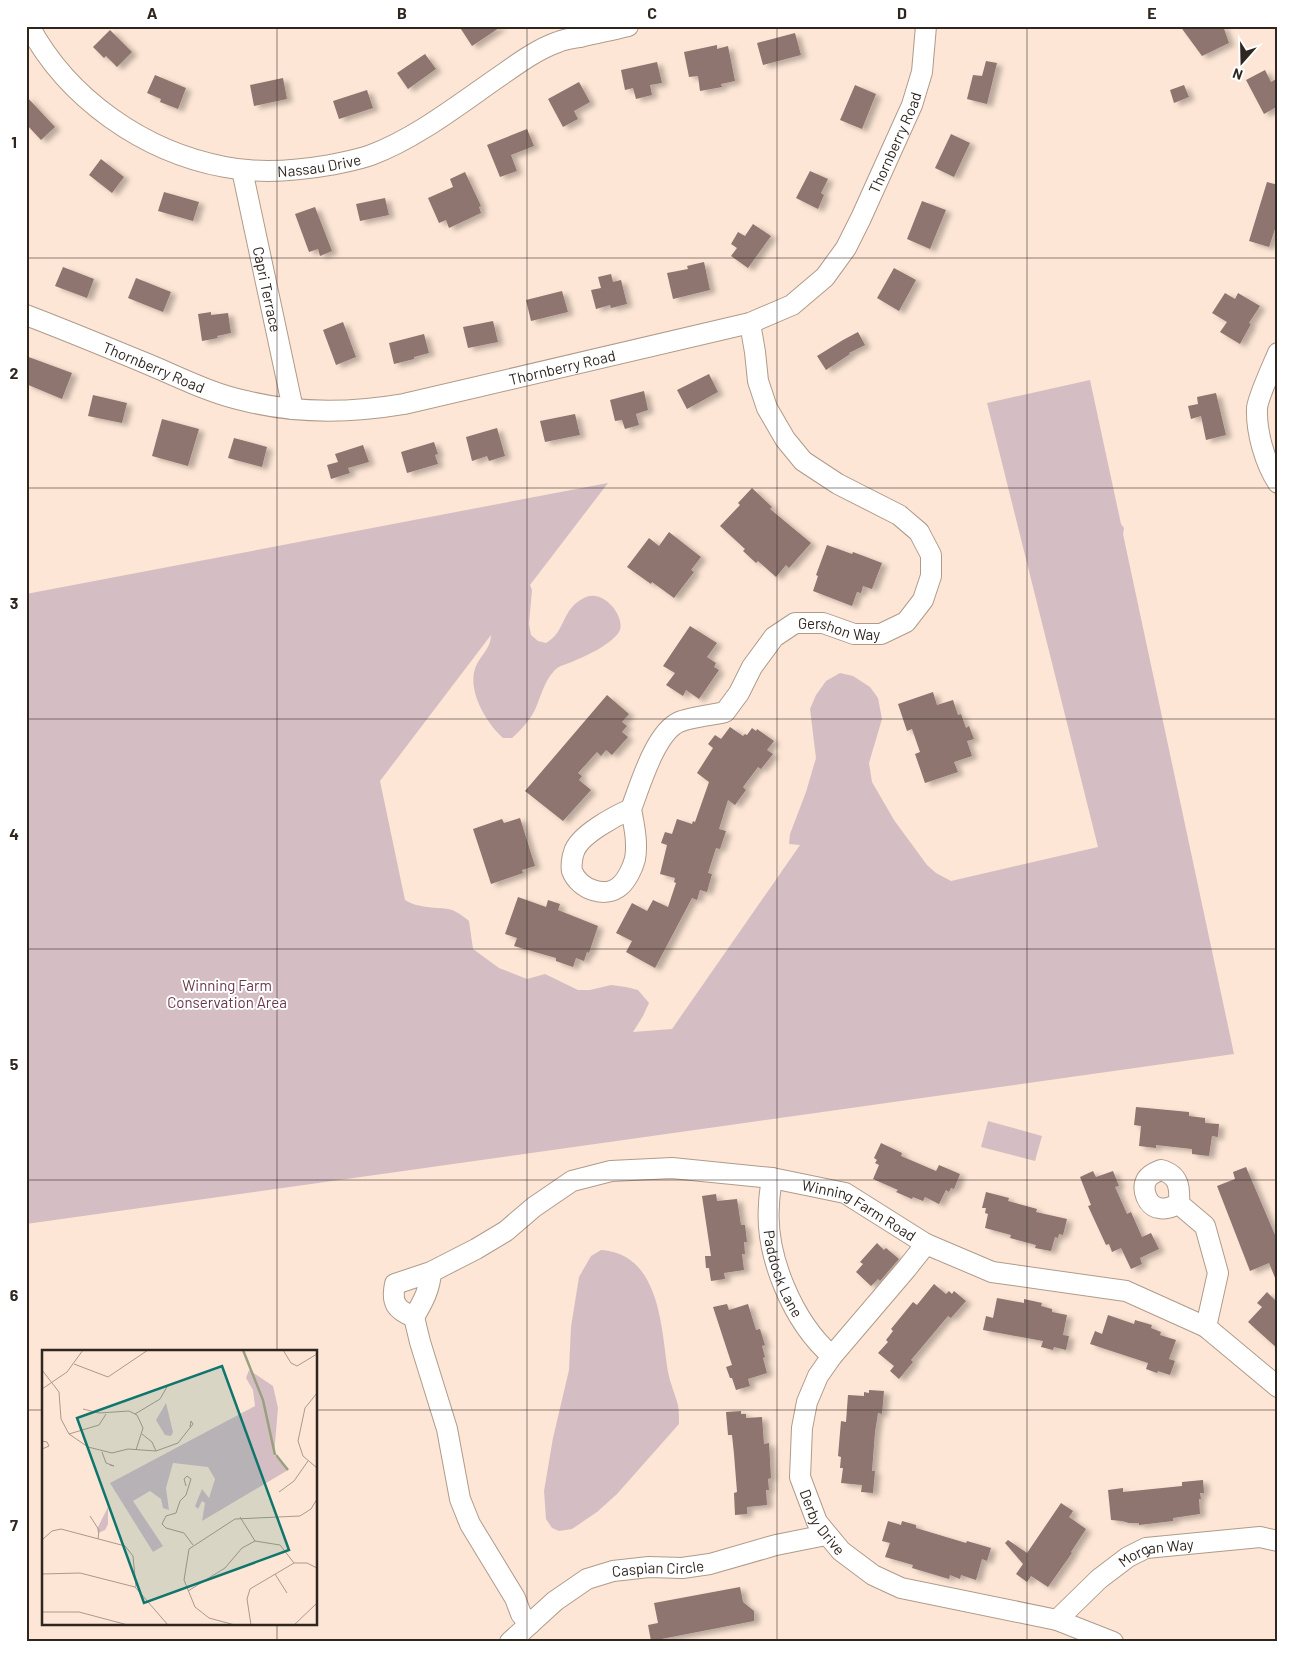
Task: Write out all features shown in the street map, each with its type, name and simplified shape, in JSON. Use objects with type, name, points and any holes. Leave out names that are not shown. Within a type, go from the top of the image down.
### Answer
[{"type":"street","name":"Nassau Drive","points":[[29,26],[49,58],[74,87],[108,116],[129,130],[150,142],[204,162],[242,170],[279,171],[306,169],[371,155],[403,140],[527,58],[559,41],[628,26]]},
{"type":"street","name":"Thornberry Road","points":[[26,316],[89,339],[218,394],[245,401],[313,411],[371,409],[404,404],[750,323],[792,305],[826,277],[846,248],[912,105],[922,72],[926,26]]},
{"type":"street","name":"Capri Terrace","points":[[242,170],[294,409]]},
{"type":"street","name":"Gershon Way","points":[[631,810],[651,758],[661,738],[678,722],[725,712],[739,693],[752,667],[774,637],[795,623],[823,623],[854,634],[881,634],[906,622],[923,600],[931,576],[931,555],[919,532],[900,515],[838,484],[803,461],[785,439],[767,408],[758,381],[756,352],[750,323]]},
{"type":"street","points":[[1278,353],[1257,407],[1260,442],[1271,472],[1278,483]]},
{"type":"street","name":"Winning Farm Road","points":[[414,1317],[405,1314],[396,1305],[393,1295],[396,1284],[430,1272],[476,1249],[506,1231],[534,1207],[572,1181],[611,1171],[672,1168],[772,1178],[845,1193],[926,1244],[992,1272],[1126,1291],[1206,1327],[1278,1387]]},
{"type":"street","name":"Paddock Lane","points":[[772,1178],[768,1206],[774,1259],[789,1296],[806,1327],[818,1344],[832,1356]]},
{"type":"street","points":[[1179,1204],[1206,1226],[1218,1273],[1206,1327]]},
{"type":"street","name":"Derby Drive","points":[[926,1244],[832,1356],[818,1376],[807,1402],[802,1428],[800,1477],[817,1522],[841,1551],[873,1575],[901,1588],[1057,1620],[1113,1642]]},
{"type":"street","points":[[430,1272],[430,1282],[425,1298],[414,1317],[447,1429],[460,1499],[470,1524],[515,1598],[520,1614],[530,1624]]},
{"type":"street","name":"Caspian Circle","points":[[510,1642],[555,1601],[587,1579],[613,1571],[649,1567],[682,1568],[710,1564],[776,1545],[826,1535]]},
{"type":"street","name":"Morgan Way","points":[[1057,1620],[1098,1579],[1128,1557],[1146,1548],[1260,1537],[1278,1541]]},
{"type":"green space","name":"Winning Farm Conservation Area","points":[[1090,380],[1121,524],[1124,528],[1123,534],[1234,1054],[26,1224],[26,594],[608,483],[530,585],[532,590],[529,624],[531,635],[538,641],[546,643],[557,633],[571,608],[584,598],[592,596],[606,600],[612,606],[620,620],[619,632],[598,649],[556,669],[546,683],[533,714],[512,738],[503,738],[490,724],[479,705],[476,695],[474,675],[476,666],[488,648],[491,635],[380,781],[405,900],[420,906],[451,910],[462,915],[469,921],[473,949],[499,968],[527,979],[545,974],[578,990],[590,990],[611,985],[638,990],[649,1003],[633,1032],[672,1029],[800,845],[789,844],[790,834],[806,792],[816,758],[810,709],[816,695],[826,681],[840,673],[853,676],[870,687],[878,698],[882,719],[869,763],[872,782],[894,820],[927,865],[936,873],[951,881],[1098,847],[987,403]]},
{"type":"green space","points":[[988,1121],[1042,1136],[1035,1161],[981,1147]]},
{"type":"green space","points":[[601,1250],[621,1255],[635,1264],[646,1278],[654,1295],[663,1334],[669,1376],[678,1405],[679,1424],[617,1494],[597,1512],[572,1529],[559,1531],[552,1528],[546,1519],[544,1491],[553,1438],[569,1370],[571,1327],[579,1277],[591,1256]]},
{"type":"building","points":[[459,26],[502,26],[472,46]]},
{"type":"building","points":[[1180,26],[1223,26],[1229,43],[1202,56]]},
{"type":"building","points":[[110,30],[132,52],[117,67],[93,47]]},
{"type":"building","points":[[795,33],[801,55],[763,65],[757,43]]},
{"type":"building","points":[[717,45],[717,49],[728,46],[735,81],[721,84],[722,87],[700,91],[698,76],[689,77],[684,52]]},
{"type":"building","points":[[425,54],[436,69],[408,89],[397,73]]},
{"type":"building","points":[[986,61],[997,63],[987,104],[967,99],[973,75],[982,76]]},
{"type":"building","points":[[657,62],[662,83],[650,85],[652,95],[636,99],[633,88],[625,90],[621,70]]},
{"type":"building","points":[[1265,70],[1271,82],[1278,78],[1278,106],[1264,114],[1246,80]]},
{"type":"building","points":[[155,75],[186,88],[178,109],[160,102],[161,99],[147,93]]},
{"type":"building","points":[[283,78],[287,99],[254,106],[250,85]]},
{"type":"building","points":[[579,82],[590,102],[574,111],[578,119],[563,127],[548,99]]},
{"type":"building","points":[[855,85],[876,94],[862,129],[840,120]]},
{"type":"building","points":[[1184,85],[1189,97],[1174,103],[1170,90]]},
{"type":"building","points":[[367,90],[373,108],[339,119],[333,101]]},
{"type":"building","points":[[26,96],[55,127],[41,140],[26,124]]},
{"type":"building","points":[[527,129],[534,146],[511,155],[517,171],[500,177],[487,145]]},
{"type":"building","points":[[951,134],[970,143],[954,177],[935,168]]},
{"type":"building","points":[[101,159],[124,177],[112,193],[89,175]]},
{"type":"building","points":[[810,171],[828,179],[821,193],[824,195],[818,209],[796,198]]},
{"type":"building","points":[[465,172],[481,206],[479,207],[481,213],[449,228],[446,220],[439,223],[428,198],[453,187],[450,179]]},
{"type":"building","points":[[1267,182],[1278,185],[1278,220],[1269,247],[1249,241]]},
{"type":"building","points":[[164,192],[199,202],[193,221],[158,211]]},
{"type":"building","points":[[385,198],[389,215],[360,221],[356,204]]},
{"type":"building","points":[[922,201],[946,210],[930,249],[907,239]]},
{"type":"building","points":[[315,207],[332,251],[320,256],[318,249],[309,252],[295,214]]},
{"type":"building","points":[[753,224],[771,236],[748,268],[731,256],[737,248],[731,244],[738,232],[745,236]]},
{"type":"building","points":[[704,262],[710,290],[673,299],[667,273],[688,269],[687,266]]},
{"type":"building","points":[[63,267],[94,279],[87,298],[55,286]]},
{"type":"building","points":[[894,268],[916,280],[899,311],[877,298]]},
{"type":"building","points":[[611,274],[613,282],[621,280],[627,304],[611,308],[610,305],[596,309],[591,290],[601,288],[598,277]]},
{"type":"building","points":[[136,278],[171,292],[163,312],[128,298]]},
{"type":"building","points":[[562,291],[568,312],[531,321],[526,300]]},
{"type":"building","points":[[1225,293],[1235,299],[1238,293],[1260,306],[1249,323],[1251,324],[1240,344],[1220,332],[1227,322],[1212,313]]},
{"type":"building","points":[[211,312],[211,315],[228,313],[231,333],[202,341],[198,314]]},
{"type":"building","points":[[493,321],[498,342],[468,348],[463,327]]},
{"type":"building","points":[[343,322],[356,357],[336,365],[323,330]]},
{"type":"building","points":[[858,332],[865,345],[849,353],[826,370],[817,356]]},
{"type":"building","points":[[424,334],[429,353],[394,364],[389,343]]},
{"type":"building","points":[[26,356],[72,373],[62,399],[26,384]]},
{"type":"building","points":[[709,374],[718,392],[687,409],[677,390]]},
{"type":"building","points":[[644,391],[648,410],[636,414],[639,425],[625,429],[622,420],[615,421],[610,400]]},
{"type":"building","points":[[1216,393],[1226,435],[1206,440],[1201,416],[1191,419],[1188,406],[1198,404],[1197,397]]},
{"type":"building","points":[[93,395],[127,403],[122,423],[88,416]]},
{"type":"building","points":[[575,414],[580,435],[545,442],[540,421]]},
{"type":"building","points":[[162,419],[199,429],[188,466],[152,456]]},
{"type":"building","points":[[497,428],[505,456],[489,461],[487,456],[472,461],[466,437]]},
{"type":"building","points":[[234,438],[267,447],[262,467],[228,458]]},
{"type":"building","points":[[434,442],[438,454],[435,455],[438,464],[407,473],[401,452]]},
{"type":"building","points":[[363,445],[369,462],[348,468],[350,473],[331,479],[327,465],[338,462],[335,454]]},
{"type":"building","points":[[752,488],[772,507],[770,509],[811,543],[789,568],[786,565],[776,577],[758,561],[756,563],[743,551],[745,549],[720,526],[740,505],[738,503]]},
{"type":"building","points":[[669,532],[701,557],[691,570],[694,572],[674,598],[627,567],[649,538],[659,546]]},
{"type":"building","points":[[827,545],[882,563],[872,589],[863,586],[861,593],[857,592],[852,606],[813,591],[818,576],[816,575]]},
{"type":"building","points":[[690,626],[717,643],[707,657],[716,663],[714,667],[719,670],[699,699],[686,690],[683,696],[666,685],[675,673],[663,666]]},
{"type":"building","points":[[933,692],[937,705],[953,700],[958,715],[961,714],[966,728],[969,726],[974,739],[967,741],[972,756],[954,762],[958,772],[925,783],[915,754],[920,752],[912,729],[907,731],[898,704]]},
{"type":"building","points":[[607,695],[629,714],[622,722],[627,726],[622,732],[628,737],[612,755],[606,750],[601,756],[597,752],[578,773],[582,776],[579,780],[591,790],[563,821],[525,791]]},
{"type":"building","points":[[730,727],[743,736],[747,735],[752,728],[756,731],[757,729],[774,741],[767,750],[773,754],[761,769],[758,767],[743,787],[746,790],[735,805],[728,800],[719,829],[726,831],[720,849],[716,848],[708,873],[712,874],[707,892],[700,890],[697,900],[692,898],[655,968],[626,952],[632,941],[616,933],[632,903],[647,911],[653,900],[668,907],[676,883],[674,882],[675,878],[660,874],[667,845],[661,843],[665,832],[672,834],[677,819],[692,824],[693,821],[695,822],[709,782],[697,773],[713,748],[708,744],[715,735],[721,739]]},
{"type":"building","points":[[520,818],[535,866],[522,870],[523,873],[491,884],[473,829],[502,819],[504,823]]},
{"type":"building","points":[[518,897],[546,907],[548,900],[560,904],[558,910],[598,926],[589,953],[587,952],[584,961],[576,958],[573,967],[556,961],[556,958],[514,946],[517,938],[505,934]]},
{"type":"building","points":[[1136,1107],[1189,1112],[1189,1116],[1205,1118],[1205,1123],[1219,1124],[1218,1137],[1212,1136],[1209,1156],[1192,1154],[1192,1149],[1156,1145],[1156,1148],[1139,1146],[1141,1126],[1134,1125]]},
{"type":"building","points":[[881,1143],[902,1153],[901,1156],[936,1171],[939,1165],[960,1174],[954,1189],[951,1188],[949,1192],[946,1190],[939,1204],[925,1197],[923,1201],[913,1197],[912,1199],[896,1192],[898,1190],[873,1179],[879,1165],[875,1163],[877,1160],[874,1158]]},
{"type":"building","points":[[1246,1167],[1278,1242],[1278,1285],[1269,1263],[1250,1271],[1217,1186],[1235,1179],[1233,1172]]},
{"type":"building","points":[[1093,1171],[1096,1177],[1113,1171],[1119,1186],[1115,1187],[1127,1214],[1131,1212],[1142,1237],[1151,1233],[1159,1249],[1140,1258],[1142,1264],[1131,1269],[1121,1248],[1112,1252],[1109,1244],[1106,1245],[1088,1206],[1091,1205],[1080,1177]]},
{"type":"building","points":[[986,1192],[1009,1198],[1008,1201],[1037,1209],[1036,1212],[1067,1219],[1063,1235],[1059,1234],[1058,1238],[1055,1237],[1051,1251],[1035,1248],[1036,1245],[1010,1238],[1011,1235],[985,1228],[988,1214],[985,1213],[986,1208],[982,1208]]},
{"type":"building","points":[[716,1194],[717,1201],[737,1199],[741,1225],[745,1225],[747,1242],[744,1242],[745,1254],[742,1254],[744,1270],[724,1273],[725,1279],[711,1281],[709,1268],[706,1268],[705,1256],[711,1256],[702,1196]]},
{"type":"building","points":[[877,1243],[884,1250],[886,1248],[899,1259],[880,1281],[878,1279],[871,1286],[856,1272],[863,1264],[860,1262]]},
{"type":"building","points":[[934,1284],[946,1294],[949,1291],[952,1294],[954,1291],[966,1301],[951,1318],[948,1316],[911,1360],[913,1362],[899,1379],[890,1371],[894,1366],[878,1353],[888,1342],[886,1340],[893,1331],[891,1329],[913,1302],[917,1305]]},
{"type":"building","points":[[1267,1292],[1278,1303],[1278,1349],[1248,1322],[1262,1307],[1257,1303]]},
{"type":"building","points":[[997,1298],[1024,1303],[1024,1299],[1042,1303],[1041,1306],[1052,1309],[1052,1312],[1067,1315],[1063,1335],[1069,1336],[1066,1350],[1054,1347],[1053,1350],[1041,1347],[1043,1341],[983,1330],[986,1316],[993,1318]]},
{"type":"building","points":[[727,1304],[729,1310],[748,1304],[756,1330],[760,1329],[765,1345],[762,1346],[767,1373],[748,1379],[750,1386],[736,1390],[726,1367],[732,1365],[713,1307]]},
{"type":"building","points":[[1108,1315],[1134,1324],[1135,1320],[1152,1325],[1151,1328],[1161,1332],[1160,1335],[1176,1340],[1169,1359],[1175,1361],[1170,1375],[1146,1369],[1148,1363],[1090,1344],[1095,1331],[1102,1334]]},
{"type":"building","points":[[869,1390],[884,1391],[882,1414],[878,1413],[875,1432],[872,1471],[875,1471],[873,1493],[861,1492],[862,1485],[841,1483],[843,1468],[840,1468],[841,1457],[838,1456],[841,1421],[846,1422],[848,1395],[864,1396],[864,1392],[869,1393]]},
{"type":"building","points":[[741,1411],[741,1414],[746,1414],[746,1418],[762,1417],[764,1444],[769,1443],[771,1478],[768,1479],[769,1490],[766,1490],[767,1505],[747,1507],[747,1514],[735,1515],[734,1493],[737,1492],[734,1454],[732,1435],[728,1435],[726,1412]]},
{"type":"building","points":[[1203,1480],[1204,1493],[1200,1493],[1201,1499],[1199,1499],[1200,1514],[1173,1518],[1173,1521],[1139,1525],[1139,1523],[1111,1520],[1108,1490],[1123,1488],[1123,1492],[1182,1486],[1182,1482]]},
{"type":"building","points":[[1061,1503],[1073,1511],[1069,1517],[1086,1529],[1048,1587],[1031,1576],[1027,1582],[1016,1574],[1023,1564],[1005,1543],[1008,1540],[1027,1553]]},
{"type":"building","points":[[888,1521],[901,1525],[902,1521],[916,1525],[916,1528],[966,1543],[967,1541],[991,1548],[987,1561],[982,1559],[976,1580],[961,1575],[960,1579],[950,1575],[949,1579],[912,1568],[913,1565],[885,1557],[890,1543],[882,1541]]},
{"type":"building","points":[[740,1587],[743,1602],[754,1611],[754,1621],[651,1641],[648,1625],[658,1623],[654,1603]]}]
